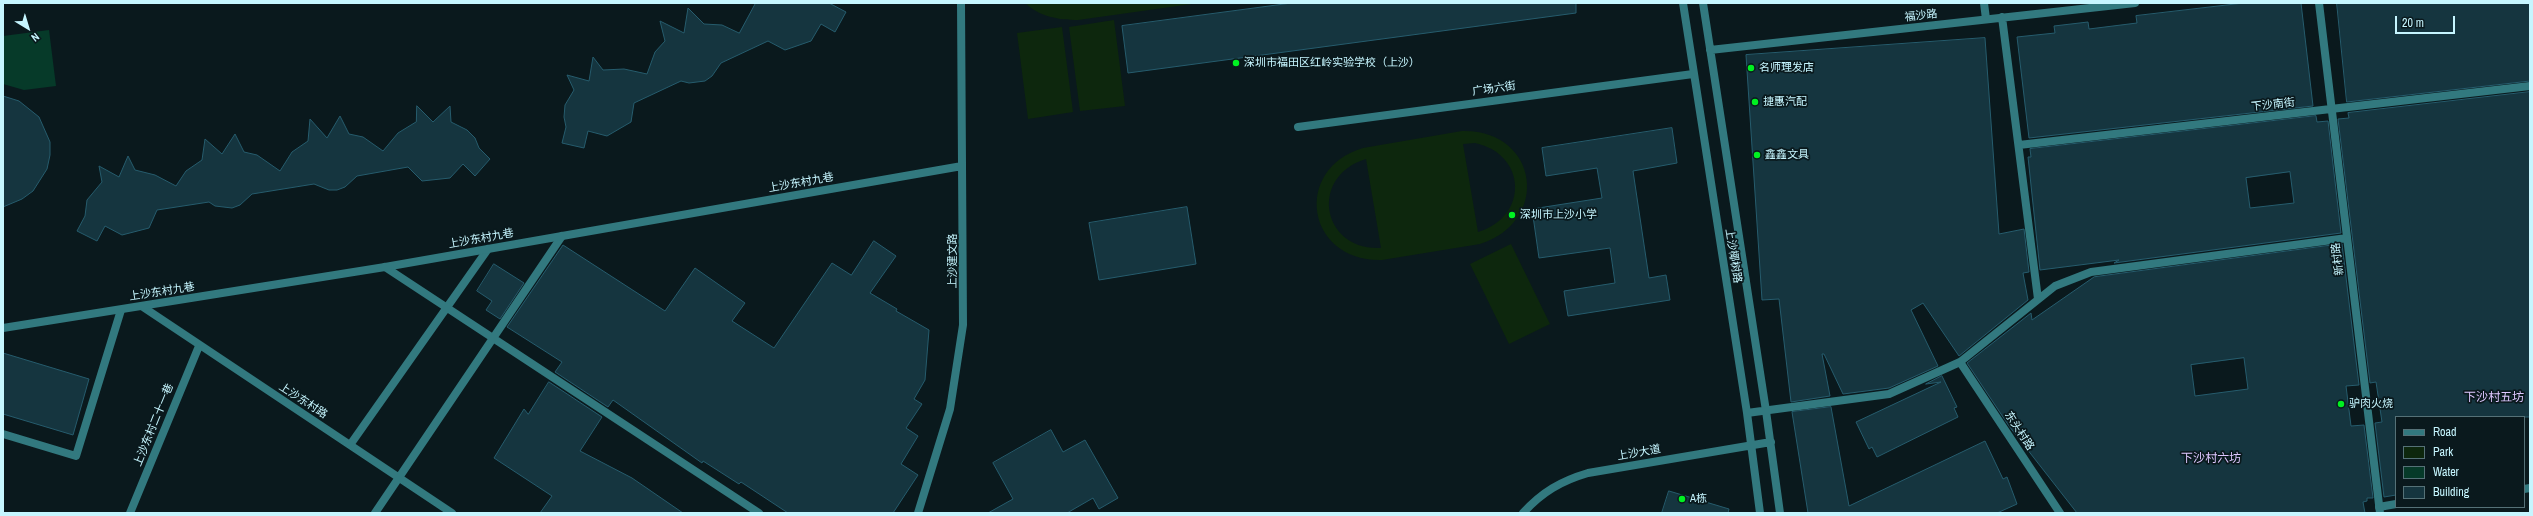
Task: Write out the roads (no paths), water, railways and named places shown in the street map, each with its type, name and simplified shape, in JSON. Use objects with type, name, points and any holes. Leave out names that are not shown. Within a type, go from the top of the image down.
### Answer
[{"type":"street","name":"上沙建文路","points":[[918,513],[950,409],[962,332],[964,276],[961,3]]},
{"type":"street","name":"上沙椰树路","points":[[1683,3],[1747,413],[1760,513]]},
{"type":"street","name":"上沙椰树路","points":[[1703,3],[1771,442],[1780,513]]},
{"type":"street","points":[[1984,3],[1986,20]]},
{"type":"street","name":"福沙路","points":[[1710,50],[2135,3]]},
{"type":"street","name":"新村路","points":[[2319,3],[2380,510]]},
{"type":"street","points":[[2002,18],[2038,299]]},
{"type":"street","name":"广场六街","points":[[1298,127],[1693,74]]},
{"type":"street","name":"下沙南街","points":[[2019,145],[2530,86]]},
{"type":"street","name":"上沙东村九巷","points":[[3,328],[143,307],[385,267],[962,166]]},
{"type":"street","points":[[375,513],[562,236]]},
{"type":"street","points":[[1747,413],[1880,397],[1960,362],[2055,286],[2091,272],[2347,238]]},
{"type":"street","points":[[350,445],[488,249]]},
{"type":"street","points":[[385,267],[759,513]]},
{"type":"street","name":"上沙东村路","points":[[143,307],[199,346],[452,513]]},
{"type":"street","points":[[3,434],[76,456],[121,310]]},
{"type":"street","name":"上沙东村二十一巷","points":[[130,513],[199,346]]},
{"type":"street","name":"东头村路","points":[[1960,362],[2060,513]]},
{"type":"street","name":"上沙大道","points":[[1522,513],[1549,489],[1560,482],[1588,473],[1771,442]]},
{"type":"street","points":[[2380,510],[2395,504]]},
{"type":"water","points":[[49,30],[56,86],[24,90],[3,84],[3,36]]},
{"type":"place","name":"深圳市福田区红岭实验学校（上沙）","points":[[1236,63]]},
{"type":"place","name":"名师理发店","points":[[1751,68]]},
{"type":"place","name":"捷惠汽配","points":[[1755,102]]},
{"type":"place","name":"鑫鑫文具","points":[[1757,155]]},
{"type":"place","name":"深圳市上沙小学","points":[[1512,215]]},
{"type":"place","name":"驴肉火烧","points":[[2341,404]]},
{"type":"place","name":"A栋","points":[[1682,499]]},
{"type":"district","name":"下沙村五坊","points":[[2494,398]]},
{"type":"district","name":"下沙村六坊","points":[[2211,459]]}]
